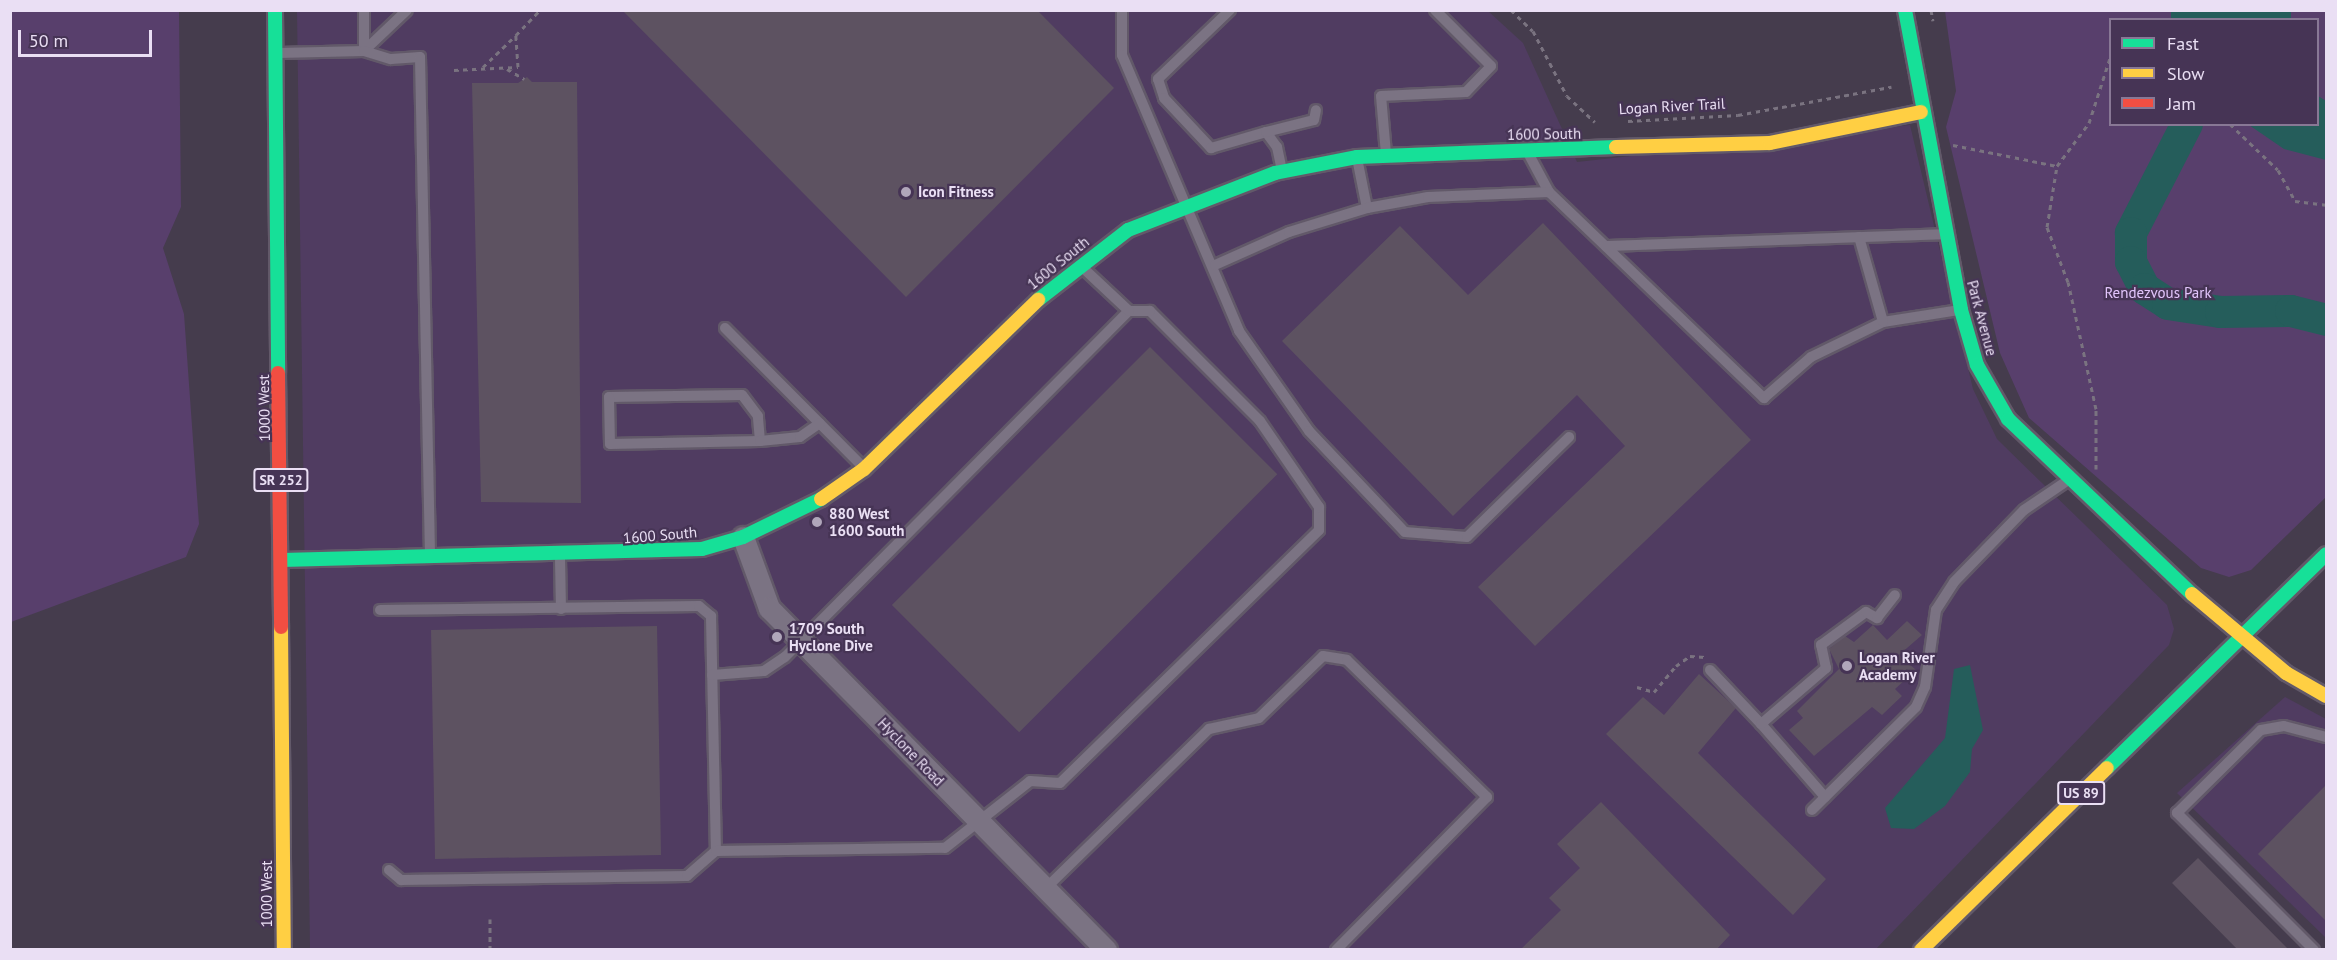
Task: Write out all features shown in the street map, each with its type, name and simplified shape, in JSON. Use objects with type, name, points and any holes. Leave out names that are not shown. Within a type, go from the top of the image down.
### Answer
[{"type":"main road","name":"1000 West","points":[[275,10],[284,950]]},
{"type":"main road","name":"Park Avenue","points":[[1905,10],[1925,136],[1961,310],[1977,365],[2008,419],[2067,481],[2242,637],[2286,673],[2326,696]]},
{"type":"main road","name":"1600 South","points":[[282,560],[560,557],[702,549],[742,537],[808,508],[864,469],[1079,265],[1128,230],[1189,204],[1282,171],[1357,157],[1386,155],[1770,143],[1921,112]]},
{"type":"main road","name":"US 89","points":[[1921,950],[2326,554]]},
{"type":"street","name":"Hyclone Road","points":[[742,537],[770,608],[1106,950]]},
{"type":"lane","points":[[364,10],[364,51]]},
{"type":"lane","points":[[364,51],[407,10]]},
{"type":"lane","points":[[1122,10],[1122,55],[1215,265],[1239,331],[1258,363],[1309,431],[1405,532],[1467,537],[1569,436]]},
{"type":"lane","points":[[1230,10],[1158,79],[1164,98],[1211,148],[1314,120],[1316,110]]},
{"type":"lane","points":[[1386,155],[1381,96],[1466,92],[1491,66],[1435,10]]},
{"type":"lane","points":[[276,53],[364,51],[391,59],[420,57],[430,558]]},
{"type":"lane","points":[[1266,132],[1277,147],[1282,171]]},
{"type":"lane","points":[[1527,151],[1550,192],[1764,398],[1811,357],[1883,322],[1961,310]]},
{"type":"lane","points":[[1357,157],[1367,208]]},
{"type":"lane","points":[[1215,265],[1289,232],[1367,208],[1428,197],[1550,192]]},
{"type":"lane","points":[[1606,246],[1944,234]]},
{"type":"lane","points":[[1859,237],[1883,322]]},
{"type":"lane","points":[[388,870],[401,880],[687,876],[716,851],[945,848],[1030,781],[1060,783],[1319,530],[1319,507],[1260,421],[1150,310],[1129,310],[1079,265]]},
{"type":"lane","points":[[712,675],[764,671],[801,639],[1129,310]]},
{"type":"lane","points":[[725,328],[864,469]]},
{"type":"lane","points":[[760,441],[758,416],[742,395],[609,397],[610,444],[760,441],[800,437],[820,423]]},
{"type":"lane","points":[[1812,810],[1916,707],[1925,687],[1936,610],[1954,582],[2024,510],[2067,481]]},
{"type":"lane","points":[[560,557],[561,609]]},
{"type":"lane","points":[[1761,724],[1826,668],[1821,645],[1866,612],[1877,618],[1895,595]]},
{"type":"lane","points":[[380,610],[699,606],[711,616],[716,851]]},
{"type":"lane","points":[[1046,888],[1209,729],[1259,718],[1323,656],[1347,660],[1487,797],[1336,950]]},
{"type":"lane","points":[[1710,670],[1825,797]]},
{"type":"lane","points":[[2314,950],[2177,813],[2261,730],[2284,726],[2326,737]]},
{"type":"path","points":[[482,69],[540,10]]},
{"type":"path","name":"Logan River Trail","points":[[1511,10],[1533,31],[1567,96],[1591,122],[1601,122]]},
{"type":"path","points":[[454,70],[518,67],[516,35]]},
{"type":"path","points":[[2096,474],[2096,409],[2068,282],[2047,227],[2057,166],[2089,123],[2109,61]]},
{"type":"path","points":[[506,68],[524,79]]},
{"type":"path","name":"Logan River Trail","points":[[1622,121],[1738,115],[1891,87]]},
{"type":"path","points":[[2232,126],[2278,171],[2295,201],[2326,204]]},
{"type":"path","points":[[1925,136],[1983,155],[2057,166]]},
{"type":"path","points":[[1637,687],[1654,692],[1690,656],[1705,657],[1710,670]]},
{"type":"path","points":[[490,919],[490,950]]},
{"type":"shaded area","points":[[297,11],[1488,11],[1523,43],[1577,162],[1910,125],[1973,389],[1997,439],[2167,605],[2174,629],[2169,645],[1876,949],[310,949]]},
{"type":"shaded area","points":[[2171,11],[2291,11],[2291,18],[2171,18]]},
{"type":"shaded area","points":[[2319,97],[2326,101],[2326,160],[2284,149],[2250,126],[2319,126]]},
{"type":"shaded area","points":[[1970,665],[1983,730],[1972,749],[1970,772],[1945,806],[1914,829],[1891,828],[1885,808],[1945,738],[1954,669]]},
{"type":"shaded area","points":[[2285,697],[2326,719],[2326,938],[2177,793]]},
{"type":"green space","points":[[11,10],[179,11],[181,207],[163,248],[184,314],[199,524],[186,557],[11,622]]},
{"type":"green space","name":"Rendezvous Park","points":[[1945,11],[2326,11],[2326,497],[2251,570],[2229,577],[2201,568],[2029,418],[2000,353],[1946,127],[1956,91]]},
{"type":"building","name":"Icon Fitness","points":[[622,10],[1037,10],[1114,88],[906,297]]},
{"type":"building","points":[[527,77],[532,82],[577,82],[581,503],[481,502],[472,83],[518,83]]},
{"type":"building","points":[[1543,223],[1751,440],[1535,646],[1478,587],[1625,446],[1577,395],[1453,516],[1282,341],[1400,226],[1468,295]]},
{"type":"building","points":[[1150,347],[1277,474],[1019,732],[892,605]]},
{"type":"building","points":[[1907,621],[1922,635],[1899,655],[1916,670],[1895,689],[1902,696],[1882,715],[1872,707],[1814,756],[1789,730],[1803,718],[1797,711],[1839,669],[1829,649],[1845,636],[1854,642],[1873,625],[1887,640]]},
{"type":"building","points":[[657,626],[661,855],[435,859],[431,630]]},
{"type":"building","points":[[1699,674],[1736,708],[1698,753],[1826,879],[1793,915],[1606,734],[1643,697],[1664,715]]},
{"type":"building","points":[[2326,785],[2326,921],[2258,854]]},
{"type":"building","points":[[1601,802],[1730,935],[1716,950],[1520,950],[1561,910],[1549,898],[1580,868],[1557,844]]},
{"type":"building","points":[[2198,858],[2289,950],[2238,950],[2172,883]]},
{"type":"waterway","points":[[2186,126],[2131,233],[2131,262],[2145,289],[2168,304],[2221,312],[2291,311],[2326,320]]},
{"type":"traffic: fast","points":[[275,10],[278,373]]},
{"type":"traffic: fast","points":[[1905,10],[1961,310],[1977,365],[2008,419],[2192,594]]},
{"type":"traffic: fast","points":[[1038,300],[1128,230],[1275,173],[1357,157],[1616,147]]},
{"type":"traffic: fast","points":[[282,560],[702,549],[743,537],[821,499]]},
{"type":"traffic: fast","points":[[2107,768],[2326,554]]},
{"type":"traffic: slow","points":[[1616,147],[1770,143],[1921,112]]},
{"type":"traffic: slow","points":[[821,499],[864,469],[1038,300]]},
{"type":"traffic: slow","points":[[2192,594],[2286,673],[2326,696]]},
{"type":"traffic: slow","points":[[281,627],[284,950]]},
{"type":"traffic: slow","points":[[1921,950],[2107,768]]},
{"type":"traffic: jam","points":[[278,373],[281,627]]},
{"type":"place","name":"Icon Fitness","points":[[906,192]]},
{"type":"place","name":"880 West 1600 South","points":[[817,522]]},
{"type":"place","name":"1709 South Hyclone Dive","points":[[777,637]]},
{"type":"place","name":"Logan River Academy","points":[[1847,666]]}]
